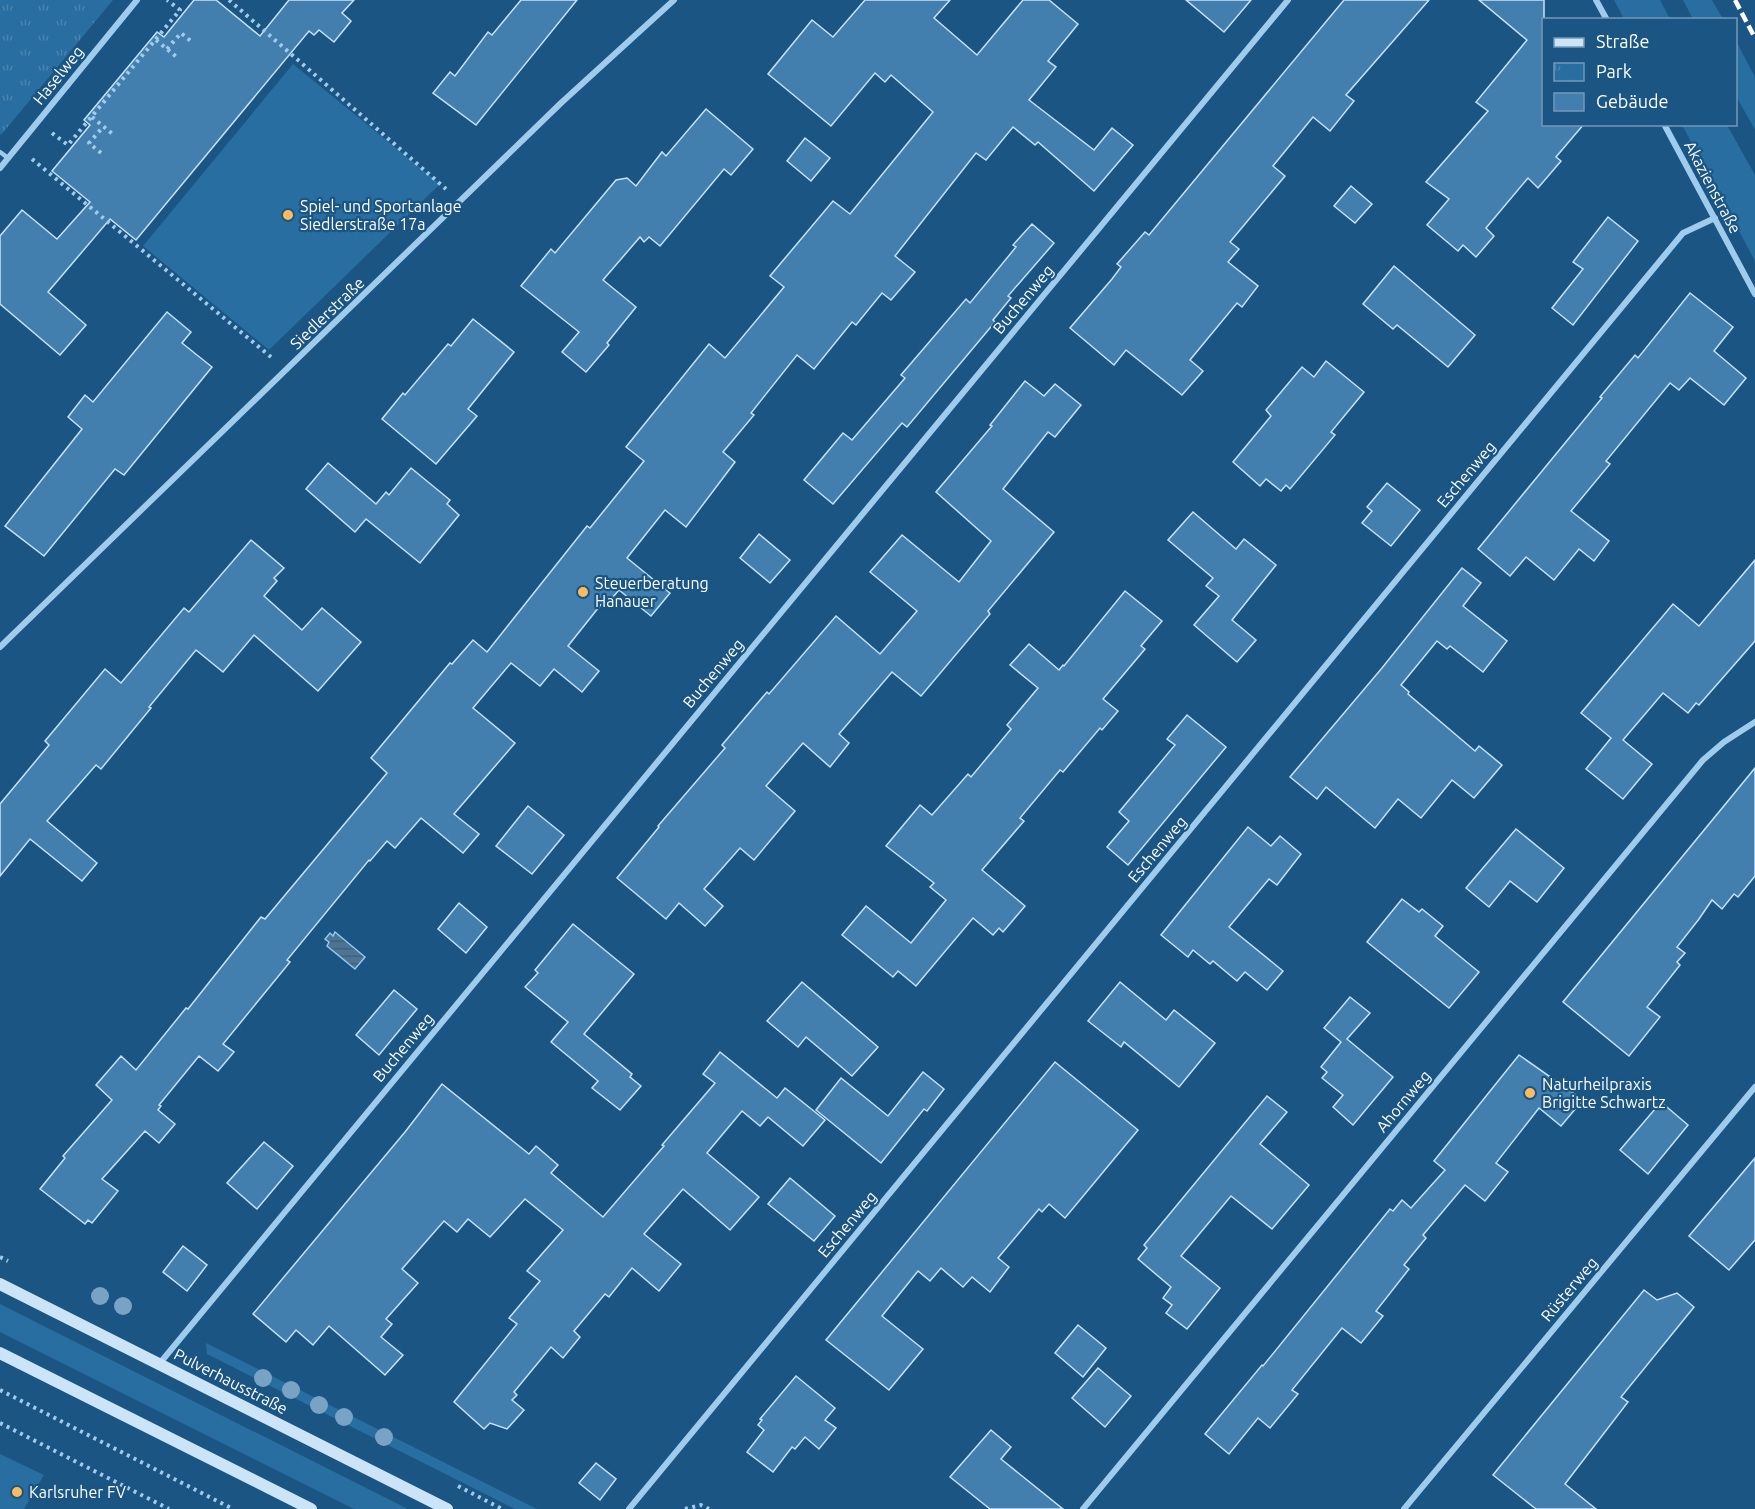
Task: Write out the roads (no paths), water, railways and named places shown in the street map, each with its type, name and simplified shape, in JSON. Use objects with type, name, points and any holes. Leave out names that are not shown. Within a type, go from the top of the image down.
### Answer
[{"type":"main road","name":"Pulverhausstraße","points":[[0,1284],[447,1509]]},
{"type":"main road","points":[[0,1353],[311,1509]]},
{"type":"street","name":"Haselweg","points":[[0,168],[137,0]]},
{"type":"street","name":"Siedlerstraße","points":[[0,646],[561,103],[674,0]]},
{"type":"street","name":"Buchenweg","points":[[159,1364],[1288,0]]},
{"type":"street","points":[[1596,0],[1606,18]]},
{"type":"street","name":"Akazienstraße","points":[[1665,126],[1755,294]]},
{"type":"street","name":"Eschenweg","points":[[629,1509],[1683,233],[1714,218]]},
{"type":"street","name":"Ahornweg","points":[[1083,1509],[1704,760],[1724,742],[1755,722]]},
{"type":"street","name":"Rüsterweg","points":[[1404,1509],[1755,1087]]},
{"type":"lane","points":[[0,152],[8,158]]},
{"type":"railway","points":[[1735,0],[1755,38]]},
{"type":"place","name":"Spiel- und Sportanlage Siedlerstraße 17a","points":[[288,215]]},
{"type":"place","name":"Steuerberatung Hanauer","points":[[583,592]]},
{"type":"place","name":"Naturheilpraxis Brigitte Schwartz","points":[[1530,1093]]},
{"type":"place","name":"Karlsruher FV","points":[[17,1492]]}]
